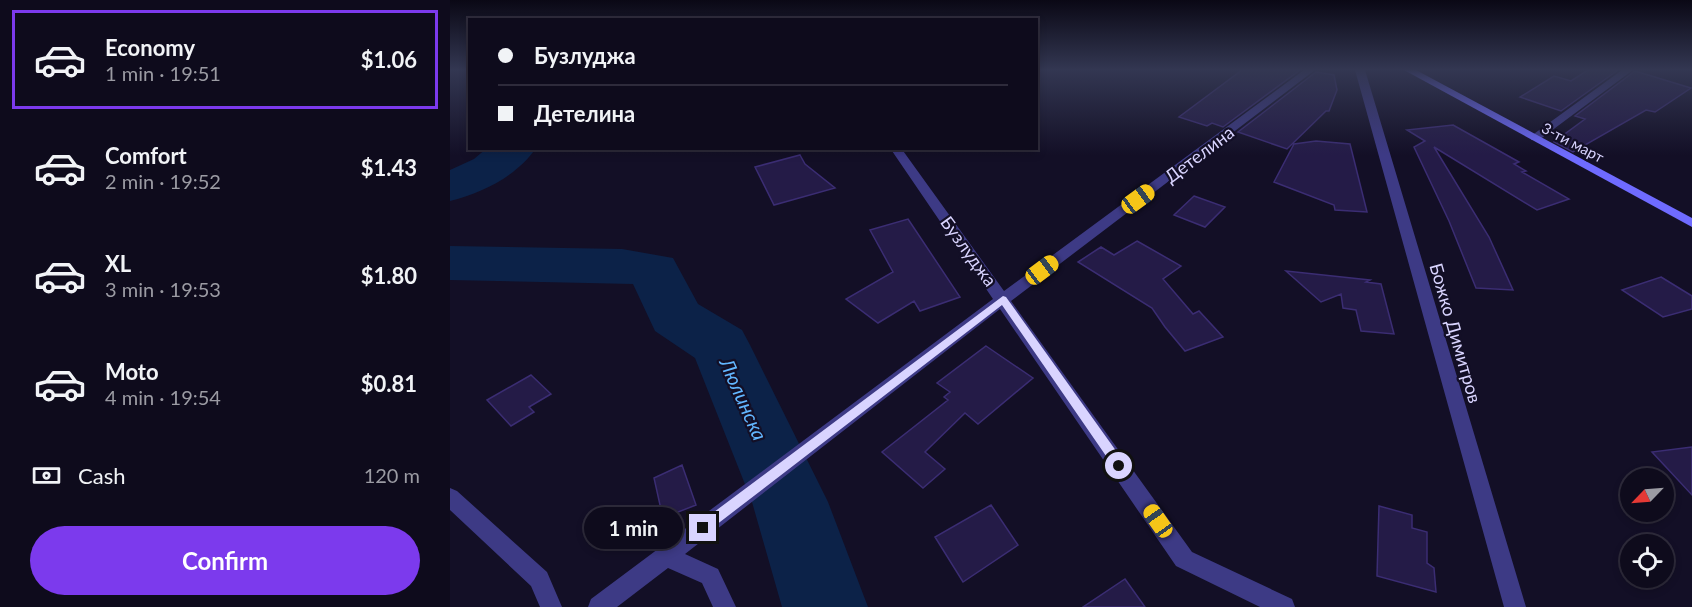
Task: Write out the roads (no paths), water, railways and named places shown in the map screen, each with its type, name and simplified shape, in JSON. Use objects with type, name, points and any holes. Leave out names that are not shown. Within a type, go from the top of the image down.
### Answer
[{"type":"street","name":"Детелина","points":[[599,607],[1003,299],[1273,98]]},
{"type":"street","name":"Божко Димитров","points":[[1368,98],[1515,607]]},
{"type":"street","name":"3-ти март","points":[[1461,98],[1692,223]]},
{"type":"street","points":[[1535,138],[1590,98]]},
{"type":"street","name":"Бузлуджа","points":[[897,150],[1184,558],[1284,607]]},
{"type":"street","points":[[450,497],[539,579],[551,607]]},
{"type":"street","points":[[665,556],[710,576],[725,607]]},
{"type":"waterway","name":"Люлинска","points":[[450,187],[490,168],[512,150]]},
{"type":"waterway","name":"Люлинска","points":[[450,263],[622,266],[654,270],[676,317],[720,345],[790,502],[825,607]]}]
